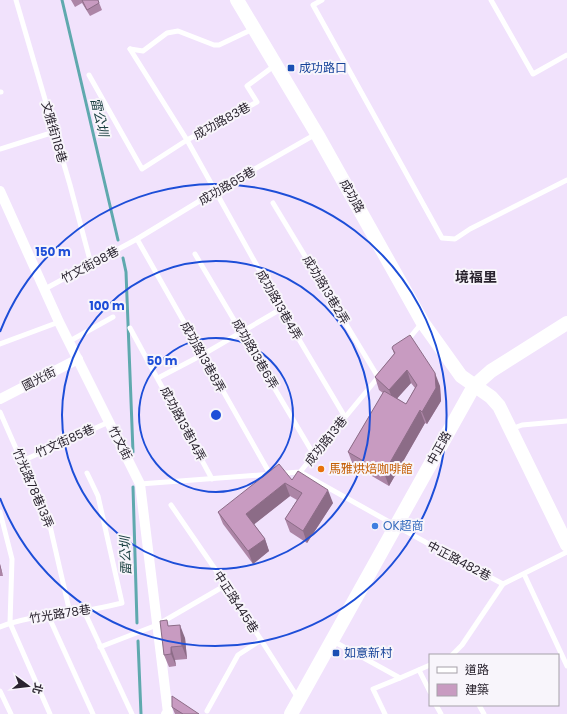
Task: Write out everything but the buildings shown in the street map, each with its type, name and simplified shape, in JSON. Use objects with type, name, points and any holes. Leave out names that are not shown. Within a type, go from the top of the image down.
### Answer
[{"type":"street","name":"成功路","points":[[237,0],[317,134],[423,323],[461,376],[491,397],[499,406],[567,545]]},
{"type":"street","name":"竹文街","points":[[0,191],[43,290],[140,484],[168,714]]},
{"type":"street","name":"中正路","points":[[291,714],[474,386],[491,371],[567,323]]},
{"type":"street","name":"國光街","points":[[0,398],[78,359]]},
{"type":"lane","name":"文雅街118巷","points":[[16,0],[91,264]]},
{"type":"lane","points":[[322,0],[312,3],[442,238],[455,238],[567,180]]},
{"type":"lane","points":[[491,0],[533,74],[567,55]]},
{"type":"lane","name":"成功路13巷4弄","points":[[253,29],[219,45],[214,45],[178,31],[167,33],[143,51],[130,49],[187,140],[281,310],[345,417]]},
{"type":"lane","name":"成功路83巷","points":[[89,75],[142,169],[187,140],[257,102],[247,86],[275,65]]},
{"type":"lane","points":[[0,149],[54,132]]},
{"type":"lane","name":"成功路65巷","points":[[137,239],[317,134]]},
{"type":"lane","name":"成功路13巷2弄","points":[[273,203],[378,377]]},
{"type":"lane","name":"竹文街98巷","points":[[43,290],[137,239]]},
{"type":"lane","name":"成功路13巷8弄","points":[[137,239],[270,474]]},
{"type":"lane","name":"成功路13巷6弄","points":[[195,254],[314,455]]},
{"type":"lane","points":[[158,378],[281,310]]},
{"type":"lane","points":[[68,342],[113,317]]},
{"type":"lane","points":[[0,344],[59,322]]},
{"type":"lane","points":[[403,347],[423,323]]},
{"type":"lane","name":"成功路13巷14弄","points":[[130,328],[212,478]]},
{"type":"lane","name":"成功路13巷","points":[[140,484],[300,472],[383,371]]},
{"type":"lane","name":"竹光路78巷13弄","points":[[0,412],[50,526],[70,613]]},
{"type":"lane","points":[[510,429],[522,425],[567,421]]},
{"type":"lane","name":"竹文街85巷","points":[[22,462],[109,422]]},
{"type":"lane","name":"竹光路78巷","points":[[0,627],[10,623],[48,615],[84,611],[122,603],[98,496],[87,472]]},
{"type":"lane","name":"中正路482巷","points":[[300,472],[503,584],[567,552]]},
{"type":"lane","name":"中正路445巷","points":[[171,505],[226,585],[299,700]]},
{"type":"lane","points":[[0,512],[12,559],[10,623],[50,714]]},
{"type":"lane","points":[[524,574],[567,666]]},
{"type":"lane","points":[[455,654],[503,584]]},
{"type":"lane","points":[[100,647],[157,625],[226,585]]},
{"type":"lane","points":[[84,611],[132,714]]},
{"type":"lane","points":[[48,615],[94,714]]},
{"type":"lane","points":[[207,711],[238,655],[261,640]]},
{"type":"lane","points":[[332,640],[400,678]]},
{"type":"lane","points":[[385,714],[373,690],[429,665]]},
{"type":"lane","points":[[419,670],[429,690]]},
{"type":"lane","points":[[0,691],[10,714]]},
{"type":"waterway","name":"雷公圳","points":[[62,0],[118,240]]},
{"type":"waterway","name":"雷公圳","points":[[123,258],[126,272],[133,452]]},
{"type":"waterway","name":"雷公圳","points":[[133,487],[137,623]]},
{"type":"waterway","name":"雷公圳","points":[[138,641],[141,714]]},
{"type":"place","name":"成功路口","points":[[291,68]]},
{"type":"place","name":"馬雅烘焙咖啡館","points":[[321,469]]},
{"type":"place","name":"OK超商","points":[[375,526]]},
{"type":"place","name":"如意新村","points":[[336,653]]},
{"type":"district","name":"境福里","points":[[476,277]]}]
